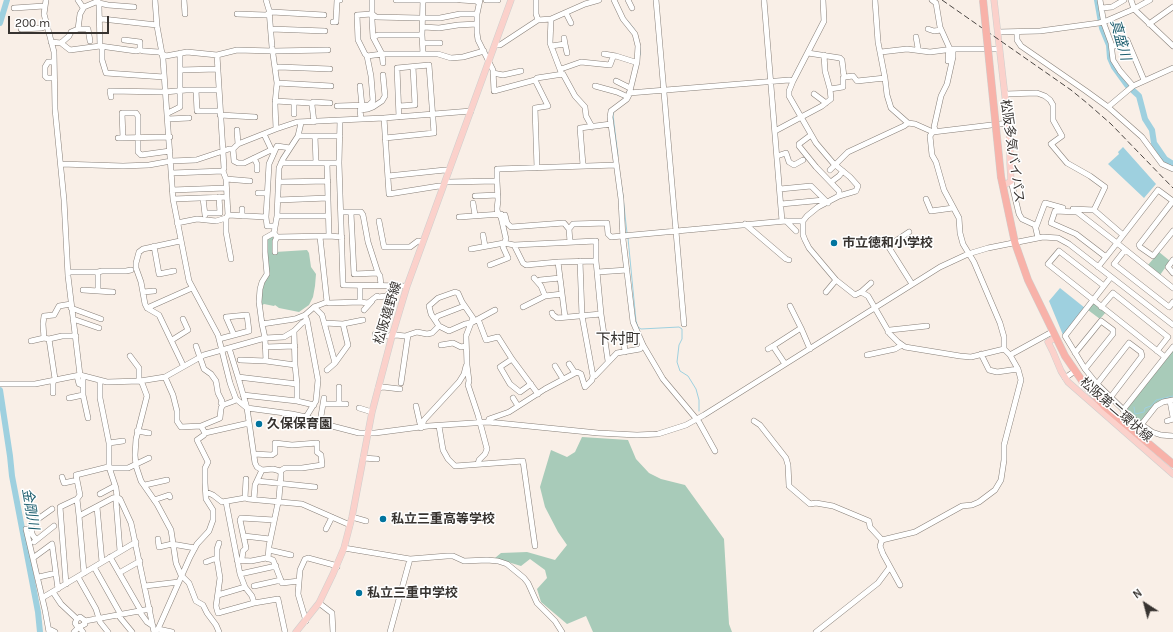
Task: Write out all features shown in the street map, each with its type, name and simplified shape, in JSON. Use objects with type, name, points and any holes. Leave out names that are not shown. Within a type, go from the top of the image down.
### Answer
[{"type":"highway","name":"松阪多気バイパス","points":[[983,0],[1001,177],[1015,243],[1028,280],[1065,356],[1085,385],[1140,441],[1172,469]]},
{"type":"main road","name":"松阪嬉野線","points":[[296,632],[319,603],[344,548],[352,517],[372,412],[407,286],[511,0]]},
{"type":"main road","points":[[994,0],[1008,122],[1012,181],[1003,186]]},
{"type":"main road","name":"松阪第二環状線","points":[[1054,335],[1048,342],[1065,378],[1073,388],[1140,441]]},
{"type":"street","points":[[46,0],[44,14],[54,52],[55,109],[61,164],[71,306],[80,376],[88,418]]},
{"type":"street","points":[[78,0],[84,7]]},
{"type":"street","points":[[155,0],[157,25],[164,59],[173,200],[189,281],[219,339],[230,383],[236,399],[247,408],[306,417],[344,430],[359,433],[488,422],[598,433],[636,435],[658,434],[686,425],[697,419],[940,267],[968,254],[988,248],[1048,237],[1062,240],[1072,246],[1172,323]]},
{"type":"street","points":[[184,0],[185,14]]},
{"type":"street","points":[[266,0],[270,13],[277,83],[275,101],[276,129]]},
{"type":"street","points":[[332,22],[336,22],[337,0],[340,0]]},
{"type":"street","points":[[372,0],[373,37],[382,54],[383,63]]},
{"type":"street","points":[[396,0],[457,0]]},
{"type":"street","points":[[423,0],[423,54]]},
{"type":"street","points":[[462,0],[479,2],[477,14],[478,40],[489,61],[493,73],[494,91],[535,80],[549,73],[561,71],[581,62],[610,65],[613,57],[616,56]]},
{"type":"street","points":[[486,0],[498,0]]},
{"type":"street","points":[[536,0],[536,14],[538,20]]},
{"type":"street","points":[[495,45],[500,45],[538,20],[551,19],[599,0]]},
{"type":"street","points":[[614,0],[623,19],[635,34],[638,46],[637,62],[627,99],[611,111],[611,124],[621,199],[623,236],[633,322],[642,345],[664,379],[697,419],[713,444],[715,451]]},
{"type":"street","points":[[628,0],[632,8]]},
{"type":"street","points":[[656,0],[684,324]]},
{"type":"street","points":[[764,0],[781,204],[784,221],[796,231]]},
{"type":"street","points":[[781,204],[826,201],[856,191],[858,186],[820,148],[811,136],[788,96],[793,81],[824,21],[823,0]]},
{"type":"street","points":[[875,0],[878,42],[887,96],[892,108],[908,123],[916,124],[932,132],[1008,122]]},
{"type":"street","points":[[882,540],[915,532],[962,506],[972,505],[979,502],[995,490],[1001,480],[1004,460],[1004,445],[1021,380],[1018,369],[1010,355],[1004,349],[1004,337],[998,318],[974,262],[968,254],[960,233],[959,218],[944,190],[936,162],[932,155],[930,136],[935,129],[934,127],[941,96],[947,84],[953,57],[941,30],[936,3],[932,0]]},
{"type":"street","points":[[1100,0],[1102,8],[1102,22],[1112,47],[1114,63],[1131,87]]},
{"type":"street","points":[[1102,8],[1112,6],[1124,0]]},
{"type":"street","points":[[1131,0],[1134,9],[1173,46]]},
{"type":"street","points":[[998,32],[1017,32],[1102,22],[1134,9],[1150,0]]},
{"type":"street","points":[[98,1],[100,46],[102,48],[102,60],[106,73],[164,77]]},
{"type":"street","points":[[78,29],[80,14],[84,7],[98,1],[108,5],[134,7]]},
{"type":"street","points":[[14,8],[44,6]]},
{"type":"street","points":[[1149,24],[1173,7]]},
{"type":"street","points":[[237,14],[266,15],[270,13],[324,15]]},
{"type":"street","points":[[566,13],[571,23]]},
{"type":"street","points":[[361,119],[360,110],[368,109],[372,105],[373,101],[371,76],[367,56],[358,40],[357,15],[372,14],[376,17],[440,18],[460,14],[477,14]]},
{"type":"street","points":[[102,19],[157,25]]},
{"type":"street","points":[[551,19],[551,46],[561,71],[575,96],[585,107],[586,116],[592,127]]},
{"type":"street","points":[[424,27],[439,28],[477,24]]},
{"type":"street","points":[[21,29],[42,28],[47,26]]},
{"type":"street","points":[[61,43],[69,36],[71,32],[78,29],[88,29],[90,41]]},
{"type":"street","points":[[271,29],[325,31]]},
{"type":"street","points":[[928,29],[934,31],[941,30]]},
{"type":"street","points":[[1017,32],[1017,40],[1021,46],[1108,107],[1140,134],[1162,164],[1173,169]]},
{"type":"street","points":[[373,37],[378,35],[422,35]]},
{"type":"street","points":[[916,37],[917,50]]},
{"type":"street","points":[[124,40],[140,42],[140,50]]},
{"type":"street","points":[[1112,47],[1127,40],[1144,80]]},
{"type":"street","points":[[551,46],[564,41],[567,53]]},
{"type":"street","points":[[51,42],[61,43],[70,50],[100,46],[136,51],[159,52],[166,56],[187,52],[217,55],[237,50],[328,50]]},
{"type":"street","points":[[423,43],[440,43]]},
{"type":"street","points":[[880,52],[907,49],[930,52],[999,49]]},
{"type":"street","points":[[948,61],[951,50]]},
{"type":"street","points":[[367,56],[382,54],[438,54],[451,58],[463,57],[484,51]]},
{"type":"street","points":[[168,116],[180,107],[180,53]]},
{"type":"street","points":[[808,53],[840,58],[842,60],[844,77],[843,86],[830,89]]},
{"type":"street","points":[[604,54],[637,62]]},
{"type":"street","points":[[217,55],[224,168],[223,172],[226,179],[227,197],[226,232],[231,259]]},
{"type":"street","points":[[775,131],[801,118],[831,99],[825,71],[824,55]]},
{"type":"street","points":[[551,61],[556,58]]},
{"type":"street","points":[[54,62],[48,62],[45,67],[45,76],[47,78],[54,78]]},
{"type":"street","points":[[385,138],[434,133],[430,65],[397,68],[399,117]]},
{"type":"street","points":[[399,106],[415,104],[413,66]]},
{"type":"street","points":[[275,68],[330,69]]},
{"type":"street","points":[[1108,107],[1131,87],[1173,68]]},
{"type":"street","points":[[180,70],[218,69]]},
{"type":"street","points":[[493,73],[503,75],[521,71]]},
{"type":"street","points":[[337,106],[372,105],[382,101],[385,96],[383,75]]},
{"type":"street","points":[[844,77],[852,76],[857,81],[885,78]]},
{"type":"street","points":[[535,80],[548,106],[535,108],[537,168]]},
{"type":"street","points":[[616,81],[629,93]]},
{"type":"street","points":[[595,86],[616,92],[629,93],[793,81]]},
{"type":"street","points":[[277,83],[331,86]]},
{"type":"street","points":[[360,86],[362,106]]},
{"type":"street","points":[[196,90],[197,111],[254,117]]},
{"type":"street","points":[[111,97],[110,91],[165,92],[218,90]]},
{"type":"street","points":[[1005,94],[1037,93],[1050,100],[1053,105],[1053,120],[1062,136],[1051,144],[1070,165],[1090,176],[1105,187],[1094,210]]},
{"type":"street","points":[[814,94],[826,103]]},
{"type":"street","points":[[275,101],[311,103],[312,105]]},
{"type":"street","points":[[294,102],[294,114]]},
{"type":"street","points":[[312,105],[313,102],[330,103]]},
{"type":"street","points":[[312,105],[314,122]]},
{"type":"street","points":[[61,164],[123,166],[196,160],[229,148],[233,149],[238,144],[297,122],[301,123],[432,115],[471,111]]},
{"type":"street","points":[[170,137],[139,138],[120,138],[122,113],[136,113],[138,116],[139,138],[138,152],[141,155],[170,151]]},
{"type":"street","points":[[168,116],[188,118]]},
{"type":"street","points":[[384,118],[389,194],[445,184],[496,181]]},
{"type":"street","points":[[340,120],[339,163],[343,285],[407,286]]},
{"type":"street","points":[[276,252],[275,226],[277,216],[279,168],[298,136],[301,123]]},
{"type":"street","points":[[830,170],[848,152],[908,123]]},
{"type":"street","points":[[583,165],[580,128],[611,124]]},
{"type":"street","points":[[237,130],[238,144]]},
{"type":"street","points":[[264,134],[272,151],[269,164],[267,193],[267,226],[275,226]]},
{"type":"street","points":[[298,136],[340,136]]},
{"type":"street","points":[[315,136],[316,163]]},
{"type":"street","points":[[811,136],[799,144],[799,146],[816,167],[839,191],[840,196]]},
{"type":"street","points":[[233,149],[234,160],[238,164],[244,163],[272,151],[277,146],[290,148]]},
{"type":"street","points":[[777,156],[786,154],[789,162],[794,165],[803,160]]},
{"type":"street","points":[[254,158],[257,164],[257,170]]},
{"type":"street","points":[[281,163],[339,163]]},
{"type":"street","points":[[327,163],[329,236]]},
{"type":"street","points":[[570,242],[569,229],[564,223],[510,226],[507,223],[497,209],[497,169],[616,165]]},
{"type":"street","points":[[388,176],[444,170],[449,171]]},
{"type":"street","points":[[831,182],[843,171]]},
{"type":"street","points":[[172,173],[223,172]]},
{"type":"street","points":[[226,179],[250,181]]},
{"type":"street","points":[[279,182],[328,181]]},
{"type":"street","points":[[1012,181],[1018,214],[1022,219],[1035,225],[1036,227]]},
{"type":"street","points":[[780,189],[811,186],[826,201]]},
{"type":"street","points":[[172,190],[226,188]]},
{"type":"street","points":[[1098,267],[1158,190],[1173,201],[1139,245],[1153,256],[1173,231]]},
{"type":"street","points":[[258,193],[267,193]]},
{"type":"street","points":[[475,196],[498,195]]},
{"type":"street","points":[[205,213],[220,213],[219,197]]},
{"type":"street","points":[[173,200],[227,197]]},
{"type":"street","points":[[203,198],[205,220]]},
{"type":"street","points":[[278,200],[328,198]]},
{"type":"street","points":[[926,199],[931,211],[953,208]]},
{"type":"street","points":[[569,229],[570,226],[574,224],[607,223],[608,234],[611,237],[745,224],[803,221],[826,201]]},
{"type":"street","points":[[473,203],[475,215]]},
{"type":"street","points":[[1038,238],[1036,227],[1045,204],[1060,208],[1094,210],[1123,235]]},
{"type":"street","points":[[242,209],[242,216]]},
{"type":"street","points":[[1106,257],[1076,234],[1051,223],[1055,211],[1077,212],[1173,288]]},
{"type":"street","points":[[341,212],[361,212],[364,215],[368,242],[380,276],[381,285]]},
{"type":"street","points":[[352,213],[354,274],[378,273]]},
{"type":"street","points":[[459,217],[502,214]]},
{"type":"street","points":[[490,265],[508,258],[503,247],[506,239],[501,217],[502,214]]},
{"type":"street","points":[[277,216],[328,216]]},
{"type":"street","points":[[177,223],[198,219],[216,221],[227,217],[266,217]]},
{"type":"street","points":[[378,221],[384,247],[410,247],[418,241],[423,242]]},
{"type":"street","points":[[803,221],[803,235],[809,248],[836,280],[855,295],[871,283]]},
{"type":"street","points":[[745,224],[789,260]]},
{"type":"street","points":[[909,232],[888,246],[912,284]]},
{"type":"street","points":[[266,361],[265,338],[260,307],[260,289],[267,274],[265,238],[275,235],[342,237]]},
{"type":"street","points":[[483,235],[485,246]]},
{"type":"street","points":[[320,237],[327,302]]},
{"type":"street","points":[[180,241],[143,248],[139,252],[136,268],[142,282],[143,292],[148,308],[159,315],[183,366]]},
{"type":"street","points":[[471,249],[504,243],[514,245],[596,241],[596,261],[601,314],[608,361]]},
{"type":"street","points":[[514,245],[523,263],[526,265],[596,261]]},
{"type":"street","points":[[154,246],[159,274],[174,271]]},
{"type":"street","points":[[1125,250],[1114,264],[1169,307],[1173,302]]},
{"type":"street","points":[[1104,286],[1059,251],[1048,264],[1165,357]]},
{"type":"street","points":[[1173,260],[1168,267],[1173,273]]},
{"type":"street","points":[[488,422],[489,418],[509,412],[577,372],[581,374],[585,387],[592,380],[582,316],[580,261]]},
{"type":"street","points":[[558,262],[565,317]]},
{"type":"street","points":[[68,272],[126,272],[131,270]]},
{"type":"street","points":[[598,272],[627,270]]},
{"type":"street","points":[[98,272],[98,291]]},
{"type":"street","points":[[1111,277],[1065,336],[1085,369],[1110,398],[1152,432],[1161,435],[1173,436]]},
{"type":"street","points":[[534,278],[541,286],[544,296]]},
{"type":"street","points":[[540,280],[560,278]]},
{"type":"street","points":[[826,292],[836,280]]},
{"type":"street","points":[[360,286],[360,302]]},
{"type":"street","points":[[148,308],[192,288]]},
{"type":"street","points":[[2,384],[35,384],[80,376],[107,382],[140,381],[165,377],[200,357],[222,349],[265,338],[284,337],[294,331],[314,307],[327,302],[368,303],[376,296],[386,296],[389,294],[391,288]]},
{"type":"street","points":[[83,290],[113,292]]},
{"type":"street","points":[[143,292],[154,291]]},
{"type":"street","points":[[478,464],[479,460],[485,454],[486,449],[480,422],[468,385],[466,336],[471,323],[473,318],[464,306],[458,294],[455,292],[438,298],[429,306],[431,314],[439,326],[449,331],[471,323],[496,310]]},
{"type":"street","points":[[861,292],[868,296],[888,332],[902,345],[960,356],[971,356],[1004,349]]},
{"type":"street","points":[[1101,307],[1112,293],[1119,298],[1168,337],[1157,351]]},
{"type":"street","points":[[523,307],[544,296],[562,294]]},
{"type":"street","points":[[364,310],[378,297]]},
{"type":"street","points":[[53,392],[55,379],[43,324],[44,316],[54,315],[59,306],[71,306],[101,319]]},
{"type":"street","points":[[435,319],[438,316],[464,306]]},
{"type":"street","points":[[790,306],[810,349]]},
{"type":"street","points":[[314,307],[322,315],[335,363]]},
{"type":"street","points":[[552,313],[557,318],[601,314]]},
{"type":"street","points":[[219,339],[234,335],[249,331],[247,315],[226,317],[234,335]]},
{"type":"street","points":[[262,324],[295,320],[306,317]]},
{"type":"street","points":[[306,317],[318,380],[316,401],[306,417]]},
{"type":"street","points":[[73,319],[99,328]]},
{"type":"street","points":[[172,340],[188,330],[183,319]]},
{"type":"street","points":[[478,319],[486,340],[498,336],[512,359],[538,394]]},
{"type":"street","points":[[325,323],[343,324],[363,320]]},
{"type":"street","points":[[1075,353],[1101,321],[1113,330],[1113,334],[1085,369]]},
{"type":"street","points":[[327,370],[335,363],[340,354],[348,345],[343,324]]},
{"type":"street","points":[[375,334],[392,336],[408,335],[417,332],[422,334],[432,333],[439,326]]},
{"type":"street","points":[[888,332],[890,330],[927,326]]},
{"type":"street","points":[[785,364],[771,348],[801,328]]},
{"type":"street","points":[[294,331],[297,401]]},
{"type":"street","points":[[378,388],[401,386],[408,335]]},
{"type":"street","points":[[1010,355],[1054,335]]},
{"type":"street","points":[[31,341],[62,336],[76,336]]},
{"type":"street","points":[[624,342],[625,352]]},
{"type":"street","points":[[441,345],[453,343],[461,347],[466,346]]},
{"type":"street","points":[[1097,384],[1129,343],[1141,352],[1142,356],[1110,398]]},
{"type":"street","points":[[592,376],[596,376],[616,353],[640,349],[642,345]]},
{"type":"street","points":[[867,355],[895,349],[902,345]]},
{"type":"street","points":[[165,377],[173,395],[179,426],[184,428],[201,426],[220,418],[220,404],[222,401],[218,393],[216,381],[211,374],[204,369],[196,346]]},
{"type":"street","points":[[265,347],[295,346]]},
{"type":"street","points":[[1123,410],[1173,347]]},
{"type":"street","points":[[229,348],[247,408],[254,454],[253,456],[257,467],[262,470],[273,469],[280,471],[285,468],[302,468],[322,465],[317,443],[292,445],[275,444],[275,453],[272,455],[254,454]]},
{"type":"street","points":[[981,354],[989,370],[997,372],[1018,369]]},
{"type":"street","points":[[130,356],[139,368],[139,380],[147,396],[137,431],[135,455],[136,464],[142,481],[171,530],[176,563],[181,575],[189,583],[196,601],[203,605],[219,632]]},
{"type":"street","points":[[512,359],[500,367],[510,384],[520,392],[531,384]]},
{"type":"street","points":[[240,360],[266,361],[296,365]]},
{"type":"street","points":[[569,364],[575,373]]},
{"type":"street","points":[[420,428],[424,420],[459,382],[467,365]]},
{"type":"street","points":[[555,366],[563,379]]},
{"type":"street","points":[[1065,378],[1075,371]]},
{"type":"street","points":[[238,377],[297,384]]},
{"type":"street","points":[[100,381],[100,398],[109,443],[109,467],[117,497],[116,501],[120,551]]},
{"type":"street","points":[[339,387],[339,404]]},
{"type":"street","points":[[70,398],[83,395]]},
{"type":"street","points":[[243,395],[297,401],[314,405]]},
{"type":"street","points":[[320,422],[324,398]]},
{"type":"street","points":[[513,398],[518,406]]},
{"type":"street","points":[[220,404],[234,401],[236,399]]},
{"type":"street","points":[[1142,425],[1156,406],[1172,400],[1173,418],[1167,421]]},
{"type":"street","points":[[323,404],[346,404]]},
{"type":"street","points":[[416,406],[420,428]]},
{"type":"street","points":[[359,408],[372,412]]},
{"type":"street","points":[[754,421],[760,425],[786,458],[788,465],[789,486],[810,504],[816,503],[833,506],[869,520],[870,527],[882,540]]},
{"type":"street","points":[[156,631],[181,575],[195,548],[209,531],[213,520],[213,510],[206,499],[205,474],[208,462],[197,440],[205,433],[249,423]]},
{"type":"street","points":[[201,426],[205,433]]},
{"type":"street","points":[[438,426],[443,450],[451,464],[455,466],[523,461],[535,546]]},
{"type":"street","points":[[137,431],[149,433]]},
{"type":"street","points":[[109,443],[123,441]]},
{"type":"street","points":[[39,515],[50,507],[60,507],[76,499],[80,495],[76,474],[109,467],[128,468],[149,458]]},
{"type":"street","points":[[363,458],[377,459]]},
{"type":"street","points":[[254,499],[257,481],[262,470]]},
{"type":"street","points":[[268,559],[270,539],[278,502],[280,471]]},
{"type":"street","points":[[62,477],[62,484],[77,480]]},
{"type":"street","points":[[245,498],[246,479]]},
{"type":"street","points":[[145,485],[168,480]]},
{"type":"street","points":[[257,481],[315,487]]},
{"type":"street","points":[[100,494],[115,486]]},
{"type":"street","points":[[206,492],[222,502],[245,498],[302,504],[350,524]]},
{"type":"street","points":[[154,500],[169,495],[170,497]]},
{"type":"street","points":[[79,516],[117,497]]},
{"type":"street","points":[[117,497],[120,499],[128,515],[136,542],[153,626],[156,631]]},
{"type":"street","points":[[76,499],[84,573]]},
{"type":"street","points":[[226,502],[239,560],[240,574],[245,587],[252,596],[254,603]]},
{"type":"street","points":[[60,507],[66,584]]},
{"type":"street","points":[[97,507],[102,562]]},
{"type":"street","points":[[36,540],[32,534],[31,524],[52,509]]},
{"type":"street","points":[[326,529],[332,517]]},
{"type":"street","points":[[352,517],[366,521]]},
{"type":"street","points":[[239,560],[246,548],[240,520],[241,518],[274,520]]},
{"type":"street","points":[[30,545],[54,526]]},
{"type":"street","points":[[26,529],[49,630],[55,632]]},
{"type":"street","points":[[244,536],[270,539]]},
{"type":"street","points":[[158,539],[159,547],[174,545],[195,548]]},
{"type":"street","points":[[882,540],[880,546],[900,585]]},
{"type":"street","points":[[42,598],[136,542]]},
{"type":"street","points":[[216,625],[218,613],[216,606],[220,578],[217,560],[219,543]]},
{"type":"street","points":[[33,558],[52,544],[56,573],[56,590],[61,604],[77,618],[82,618],[85,621],[150,609]]},
{"type":"street","points":[[344,548],[410,559],[453,556],[464,561],[487,560],[507,564],[524,578],[528,583],[537,603],[555,621],[562,632]]},
{"type":"street","points":[[269,550],[291,555]]},
{"type":"street","points":[[110,557],[140,611],[147,622],[153,626]]},
{"type":"street","points":[[306,621],[298,594],[300,570],[305,559],[308,558],[337,566]]},
{"type":"street","points":[[206,562],[214,559],[217,560]]},
{"type":"street","points":[[390,632],[410,559]]},
{"type":"street","points":[[239,560],[273,560],[282,583],[299,581]]},
{"type":"street","points":[[119,573],[140,561]]},
{"type":"street","points":[[240,574],[276,566]]},
{"type":"street","points":[[94,567],[120,615],[132,632]]},
{"type":"street","points":[[816,632],[878,583],[890,567]]},
{"type":"street","points":[[37,576],[39,577],[56,573]]},
{"type":"street","points":[[78,577],[96,608],[100,622],[108,632]]},
{"type":"street","points":[[254,586],[281,580]]},
{"type":"street","points":[[145,586],[179,582]]},
{"type":"street","points":[[218,595],[245,587]]},
{"type":"street","points":[[218,613],[254,603],[278,599],[285,632]]},
{"type":"street","points":[[319,603],[332,613],[333,632]]},
{"type":"street","points":[[77,618],[76,624],[83,632]]},
{"type":"street","points":[[74,632],[79,627],[84,626],[85,621]]},
{"type":"street","points":[[156,631],[172,632]]},
{"type":"green space","points":[[272,236],[275,252],[307,250],[309,253],[311,267],[316,274],[315,286],[313,297],[309,305],[299,312],[279,308],[275,305],[264,304],[261,306],[263,282],[268,276],[267,239]]},
{"type":"green space","points":[[1159,252],[1170,261],[1160,275],[1148,265]]},
{"type":"green space","points":[[1094,302],[1106,312],[1100,319],[1088,310]]},
{"type":"green space","points":[[1173,350],[1173,399],[1161,401],[1141,423],[1126,409]]},
{"type":"green space","points":[[582,437],[628,440],[636,459],[649,473],[661,479],[685,485],[724,539],[729,624],[732,632],[593,632],[586,616],[567,624],[541,602],[537,589],[547,578],[545,570],[530,559],[521,566],[495,558],[501,553],[527,552],[555,560],[567,545],[558,532],[545,507],[540,487],[551,450],[567,457],[575,452]]},
{"type":"water","points":[[1123,147],[1156,184],[1144,198],[1108,164],[1119,154],[1118,152]]},
{"type":"water","points":[[1060,288],[1085,308],[1063,335],[1049,301]]},
{"type":"waterway","name":"金剛川","points":[[0,23],[7,0]]},
{"type":"waterway","name":"真盛川","points":[[1097,0],[1102,28],[1109,45],[1110,58],[1114,67],[1127,85],[1139,96],[1145,119],[1152,130],[1154,143],[1165,159],[1173,164]]},
{"type":"waterway","points":[[627,20],[635,30]]},
{"type":"waterway","points":[[640,47],[640,55]]},
{"type":"waterway","points":[[614,111],[613,115],[618,156]]},
{"type":"waterway","points":[[622,188],[627,233]]},
{"type":"waterway","points":[[628,238],[636,321],[638,327],[641,329],[679,327],[682,329],[682,339],[679,345],[677,362],[680,371],[688,376],[696,389],[699,400],[699,411]]},
{"type":"waterway","name":"金剛川","points":[[0,390],[12,476],[38,612],[40,632]]},
{"type":"waterway","points":[[1134,407],[1135,414],[1144,412],[1145,408],[1151,406],[1156,400],[1173,396]]},
{"type":"railway","points":[[942,0],[1071,90],[1087,103],[1111,124],[1173,188]]},
{"type":"place","name":"市立徳和小学校","points":[[834,243]]},
{"type":"place","name":"久保保育園","points":[[259,424]]},
{"type":"place","name":"私立三重高等学校","points":[[383,519]]},
{"type":"place","name":"私立三重中学校","points":[[359,593]]},
{"type":"district","name":"下村町","points":[[618,340]]}]
